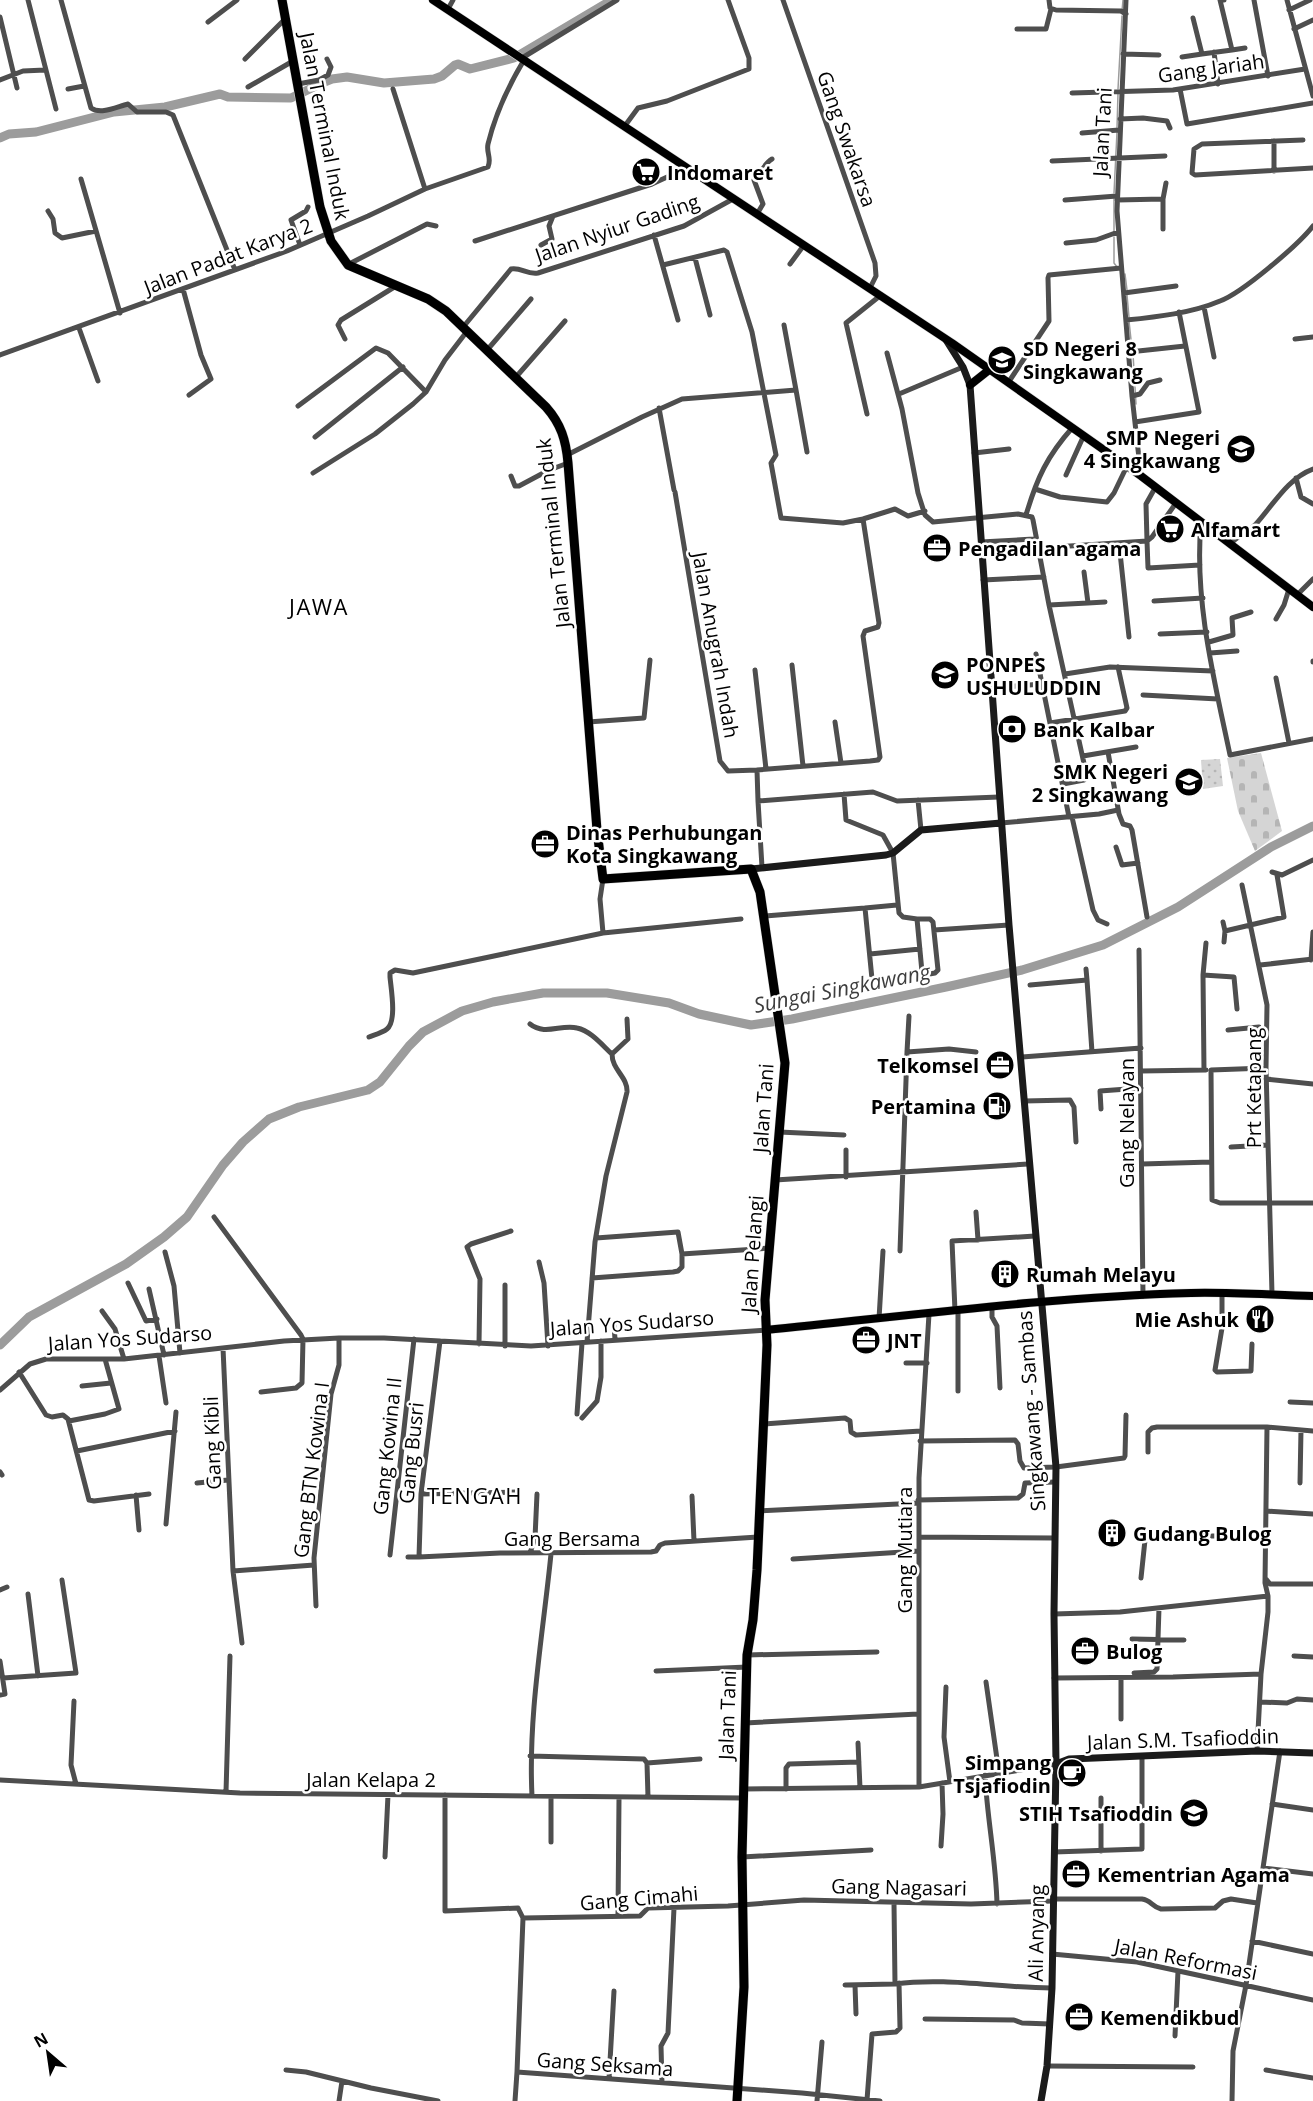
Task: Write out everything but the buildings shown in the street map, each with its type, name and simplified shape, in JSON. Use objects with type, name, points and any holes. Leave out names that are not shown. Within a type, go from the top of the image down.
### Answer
[{"type":"highway","name":"Jalan Terminal Induk","points":[[282,0],[320,207],[334,248],[348,265],[435,303],[466,328],[546,407],[563,432],[568,459],[588,722],[603,879]]},
{"type":"highway","points":[[603,879],[751,869]]},
{"type":"highway","name":"Jalan Tani","points":[[751,869],[760,892],[765,916],[786,1064],[775,1180]]},
{"type":"highway","name":"Jalan Pelangi","points":[[765,1330],[765,1300],[775,1180]]},
{"type":"highway","name":"Jalan Tani","points":[[737,2101],[744,1987],[742,1857],[747,1655],[754,1610],[764,1424],[767,1345],[765,1330]]},
{"type":"main road","points":[[433,0],[684,168],[734,199],[760,210],[804,245],[871,285],[881,295],[1141,474],[1155,488],[1201,523],[1233,542],[1289,589],[1301,592],[1313,607]]},
{"type":"main road","points":[[970,385],[989,370]]},
{"type":"main road","name":"Jalan Yos Sudarso","points":[[765,1330],[1041,1302],[1222,1293],[1313,1296]]},
{"type":"street","points":[[28,0],[56,108]]},
{"type":"street","points":[[61,0],[89,105],[93,110],[101,111],[131,105],[135,111],[166,112],[173,115],[235,270]]},
{"type":"street","points":[[208,22],[237,0]]},
{"type":"street","points":[[448,9],[453,0]]},
{"type":"street","points":[[521,57],[617,0]]},
{"type":"street","points":[[624,127],[638,108],[667,101],[747,70],[750,65],[728,0]]},
{"type":"street","name":"Gang Swakarsa","points":[[783,0],[875,263],[876,273],[871,285]]},
{"type":"street","points":[[1017,29],[1047,29],[1051,9],[1049,0]]},
{"type":"street","name":"Jalan Tani","points":[[1126,0],[1116,158],[1119,267],[1130,320],[1135,422],[1141,474]]},
{"type":"street","points":[[1224,0],[1220,0],[1232,50]]},
{"type":"street","points":[[1254,0],[1268,76]]},
{"type":"street","points":[[1287,0],[1313,96]]},
{"type":"street","points":[[1289,10],[1310,0]]},
{"type":"street","points":[[1051,9],[1124,13]]},
{"type":"street","points":[[0,17],[17,88]]},
{"type":"street","points":[[245,59],[285,18]]},
{"type":"street","points":[[1193,18],[1202,54]]},
{"type":"street","points":[[1294,29],[1313,20]]},
{"type":"street","points":[[1182,57],[1245,48]]},
{"type":"street","points":[[1214,52],[1218,84]]},
{"type":"street","points":[[1123,54],[1159,55]]},
{"type":"street","name":"Jalan Padat Karya 2","points":[[0,355],[235,270],[328,234],[425,189],[489,167],[487,148],[521,57]]},
{"type":"street","points":[[298,88],[328,75],[331,67],[327,59]]},
{"type":"street","points":[[248,87],[294,61]]},
{"type":"street","name":"Gang Jariah","points":[[1072,93],[1180,89],[1305,69]]},
{"type":"street","points":[[0,80],[23,71],[45,70]]},
{"type":"street","points":[[68,89],[84,86]]},
{"type":"street","points":[[393,89],[425,189]]},
{"type":"street","points":[[1180,89],[1187,123],[1313,103]]},
{"type":"street","points":[[1120,119],[1158,119],[1167,121],[1170,128]]},
{"type":"street","points":[[1082,132],[1117,130]]},
{"type":"street","points":[[1303,140],[1202,144],[1194,149],[1192,170],[1195,175],[1313,168]]},
{"type":"street","points":[[1274,141],[1274,171]]},
{"type":"street","points":[[1052,161],[1165,156]]},
{"type":"street","points":[[760,210],[754,180],[761,175],[764,167],[772,159]]},
{"type":"street","points":[[475,242],[652,184],[684,168]]},
{"type":"street","points":[[81,179],[120,313]]},
{"type":"street","points":[[1163,229],[1163,198],[1166,183]]},
{"type":"street","points":[[1065,200],[1163,198]]},
{"type":"street","name":"Jalan Nyiur Gading","points":[[466,328],[511,269],[516,268],[533,274],[695,221],[734,199]]},
{"type":"street","points":[[300,245],[291,220],[306,211],[308,207]]},
{"type":"street","points":[[48,211],[53,219],[55,233],[62,238],[96,231]]},
{"type":"street","points":[[541,245],[552,239],[549,226],[553,215]]},
{"type":"street","points":[[348,265],[422,226],[427,224],[436,226]]},
{"type":"street","points":[[1130,320],[1179,312],[1221,301],[1278,259],[1313,226]]},
{"type":"street","points":[[1066,243],[1096,240],[1118,232]]},
{"type":"street","points":[[654,236],[678,320]]},
{"type":"street","points":[[790,264],[804,245]]},
{"type":"street","points":[[663,265],[724,250],[728,252],[750,326],[764,394],[776,455],[771,463],[781,518],[843,523],[895,509],[908,516],[925,511]]},
{"type":"street","points":[[695,258],[710,315]]},
{"type":"street","points":[[1008,383],[1048,321],[1049,274],[1119,267]]},
{"type":"street","points":[[345,339],[338,325],[341,320],[396,286]]},
{"type":"street","points":[[1124,293],[1176,286]]},
{"type":"street","points":[[183,289],[201,355],[211,379],[189,395]]},
{"type":"street","points":[[867,414],[846,323],[881,295]]},
{"type":"street","points":[[488,349],[531,299]]},
{"type":"street","points":[[1204,306],[1214,357]]},
{"type":"street","points":[[1135,422],[1199,412],[1179,312]]},
{"type":"street","points":[[516,377],[565,321]]},
{"type":"street","points":[[784,326],[807,452]]},
{"type":"street","points":[[79,327],[98,381]]},
{"type":"street","points":[[313,473],[375,434],[426,392],[466,328]]},
{"type":"street","points":[[1294,339],[1313,337]]},
{"type":"street","name":"Singkawang - Sambas","points":[[945,338],[963,367],[970,385],[1009,926],[1056,1467],[1054,1614],[1056,1764]]},
{"type":"street","points":[[1132,351],[1185,346]]},
{"type":"street","points":[[298,406],[376,348],[384,351],[403,367],[426,392]]},
{"type":"street","points":[[887,353],[899,394],[918,493],[926,515],[933,522],[1006,514],[1026,515],[1034,520],[1049,605],[1088,778],[1063,784]]},
{"type":"street","points":[[315,437],[403,367]]},
{"type":"street","points":[[899,394],[963,367]]},
{"type":"street","points":[[1134,395],[1143,392],[1147,383],[1160,380]]},
{"type":"street","points":[[511,476],[517,487],[659,408],[682,399],[796,390]]},
{"type":"street","name":"Jalan Anugrah Indah","points":[[659,408],[720,760],[728,771],[757,770]]},
{"type":"street","points":[[1026,515],[1053,450],[1074,427]]},
{"type":"street","points":[[1066,475],[1084,435]]},
{"type":"street","points":[[974,453],[1009,449]]},
{"type":"street","points":[[1035,489],[1060,497],[1107,502],[1127,466]]},
{"type":"street","points":[[1233,542],[1253,526],[1296,478],[1313,469]]},
{"type":"street","points":[[1296,478],[1301,497],[1313,504]]},
{"type":"street","points":[[1155,488],[1146,504],[1149,569],[1200,565]]},
{"type":"street","points":[[1039,548],[1147,541],[1176,503]]},
{"type":"street","points":[[762,867],[757,770],[879,759],[863,636],[865,631],[878,627],[879,623],[863,519]]},
{"type":"street","points":[[1201,523],[1200,565],[1207,632],[1230,755],[1313,739]]},
{"type":"street","points":[[981,542],[1034,539]]},
{"type":"street","points":[[1119,543],[1129,637]]},
{"type":"street","points":[[1084,572],[1088,603]]},
{"type":"street","points":[[983,580],[1044,577]]},
{"type":"street","points":[[1301,592],[1313,579]]},
{"type":"street","points":[[1276,619],[1289,589]]},
{"type":"street","points":[[1154,601],[1203,598]]},
{"type":"street","points":[[1049,605],[1106,602]]},
{"type":"street","points":[[1209,642],[1233,635],[1232,618],[1251,612]]},
{"type":"street","points":[[1160,634],[1207,632]]},
{"type":"street","points":[[1210,653],[1237,651]]},
{"type":"street","points":[[1036,654],[1063,784],[1093,910],[1098,920],[1107,924]]},
{"type":"street","points":[[588,722],[644,718],[650,660]]},
{"type":"street","points":[[792,665],[803,766]]},
{"type":"street","points":[[1065,674],[1118,667],[1213,671]]},
{"type":"street","points":[[1050,723],[1127,710],[1118,667]]},
{"type":"street","points":[[755,670],[766,769]]},
{"type":"street","points":[[1276,678],[1289,743]]},
{"type":"street","points":[[991,688],[1042,684]]},
{"type":"street","points":[[1143,695],[1218,699]]},
{"type":"street","points":[[835,722],[841,763]]},
{"type":"street","points":[[1083,756],[1136,747]]},
{"type":"street","points":[[1108,752],[1118,810],[1123,824],[1131,828],[1147,917]]},
{"type":"street","points":[[759,801],[873,792],[897,801],[999,797]]},
{"type":"street","points":[[844,794],[846,820],[883,835],[893,853],[897,905],[901,916],[930,919],[934,930],[938,972],[923,974],[917,919]]},
{"type":"street","points":[[918,800],[921,830]]},
{"type":"street","points":[[751,869],[893,853],[921,830],[1071,817],[1118,810]]},
{"type":"street","points":[[1116,847],[1122,865],[1138,862]]},
{"type":"street","points":[[1225,931],[1284,917],[1274,874],[1287,873],[1313,860]]},
{"type":"street","points":[[603,879],[600,899],[603,933]]},
{"type":"street","name":"Prt Ketapang","points":[[1242,885],[1267,1005],[1264,1026],[1272,1294]]},
{"type":"street","points":[[765,916],[897,905]]},
{"type":"street","points":[[865,908],[872,979]]},
{"type":"street","points":[[369,1037],[388,1029],[392,1020],[390,973],[398,969],[416,972],[603,933],[741,920]]},
{"type":"street","points":[[1223,922],[1224,942]]},
{"type":"street","points":[[934,930],[1009,926]]},
{"type":"street","points":[[1260,965],[1312,959],[1313,932]]},
{"type":"street","points":[[1206,943],[1203,975],[1213,1202],[1313,1203]]},
{"type":"street","points":[[870,954],[920,949]]},
{"type":"street","name":"Gang Nelayan","points":[[1139,950],[1143,1296]]},
{"type":"street","points":[[1086,969],[1092,1052]]},
{"type":"street","points":[[1203,975],[1234,977],[1237,1009]]},
{"type":"street","points":[[1030,985],[1087,980]]},
{"type":"street","points":[[900,1251],[909,1016]]},
{"type":"street","points":[[612,1054],[628,1039],[627,1019]]},
{"type":"street","points":[[530,1024],[544,1030],[579,1028],[593,1036],[612,1054],[614,1065],[626,1082],[627,1092],[606,1176],[596,1238],[577,1414]]},
{"type":"street","points":[[1228,1029],[1264,1026]]},
{"type":"street","points":[[1022,1057],[1141,1048]]},
{"type":"street","points":[[907,1052],[953,1049],[976,1052]]},
{"type":"street","points":[[1141,1071],[1266,1068]]},
{"type":"street","points":[[1266,1079],[1313,1084]]},
{"type":"street","points":[[1101,1109],[1100,1091],[1142,1088]]},
{"type":"street","points":[[1024,1101],[1070,1100],[1074,1107],[1076,1142]]},
{"type":"street","points":[[779,1132],[844,1136]]},
{"type":"street","points":[[1231,1147],[1268,1145]]},
{"type":"street","points":[[846,1150],[846,1177]]},
{"type":"street","points":[[1142,1164],[1211,1162]]},
{"type":"street","points":[[775,1180],[1028,1164]]},
{"type":"street","points":[[976,1212],[978,1240]]},
{"type":"street","points":[[214,1216],[303,1339],[302,1383],[300,1386],[261,1392]]},
{"type":"street","points":[[479,1344],[480,1279],[467,1247],[511,1232]]},
{"type":"street","points":[[592,1278],[676,1272],[682,1267],[679,1234],[675,1232],[596,1238]]},
{"type":"street","points":[[958,1390],[957,1311],[952,1242],[1035,1236]]},
{"type":"street","points":[[682,1254],[770,1248]]},
{"type":"street","points":[[879,1319],[883,1251]]},
{"type":"street","points":[[165,1252],[175,1293],[180,1353]]},
{"type":"street","points":[[539,1262],[544,1283],[548,1346]]},
{"type":"street","points":[[128,1283],[146,1322],[157,1318]]},
{"type":"street","points":[[505,1285],[505,1346]]},
{"type":"street","points":[[149,1289],[157,1318],[166,1403]]},
{"type":"street","points":[[1222,1293],[1222,1328],[1215,1370],[1217,1372],[1251,1371],[1252,1344]]},
{"type":"street","points":[[992,1307],[992,1317],[997,1326],[1000,1388]]},
{"type":"street","points":[[102,1311],[115,1329],[124,1359]]},
{"type":"street","name":"Gang Mutiara","points":[[919,1787],[918,1502],[929,1314]]},
{"type":"street","points":[[614,1323],[615,1340]]},
{"type":"street","name":"Jalan Yos Sudarso","points":[[0,1390],[19,1372],[34,1362],[46,1359],[124,1359],[303,1339],[414,1339],[505,1346],[548,1346],[765,1330]]},
{"type":"street","name":"Gang BTN Kowina I","points":[[316,1606],[314,1565],[330,1402],[339,1365],[339,1338]]},
{"type":"street","name":"Gang Kowina II","points":[[390,1555],[414,1339]]},
{"type":"street","name":"Gang Busri","points":[[419,1557],[421,1494],[440,1341]]},
{"type":"street","points":[[582,1418],[596,1403],[599,1394],[601,1341]]},
{"type":"street","name":"Gang Kibli","points":[[223,1348],[233,1571],[242,1643]]},
{"type":"street","points":[[69,1421],[119,1410],[105,1359]]},
{"type":"street","points":[[906,1364],[927,1363]]},
{"type":"street","points":[[19,1372],[46,1415],[52,1417],[63,1414],[69,1421],[89,1500],[94,1502],[149,1494]]},
{"type":"street","points":[[82,1386],[111,1383]]},
{"type":"street","points":[[1290,1402],[1313,1403]]},
{"type":"street","points":[[166,1524],[177,1412]]},
{"type":"street","points":[[920,1441],[1015,1440],[1024,1468],[1056,1467],[1124,1458],[1126,1415]]},
{"type":"street","points":[[764,1424],[845,1418],[850,1421],[852,1434],[856,1435],[921,1431]]},
{"type":"street","points":[[1257,1751],[1261,1674],[1267,1631],[1267,1427]]},
{"type":"street","points":[[1148,1452],[1148,1432],[1152,1428],[1267,1427],[1313,1431]]},
{"type":"street","points":[[1300,1483],[1301,1430]]},
{"type":"street","points":[[77,1451],[175,1431]]},
{"type":"street","points":[[197,1483],[228,1480]]},
{"type":"street","points":[[759,1511],[1018,1498],[1022,1496],[1025,1484],[1055,1482]]},
{"type":"street","points":[[421,1494],[518,1492]]},
{"type":"street","points":[[530,1553],[535,1538],[537,1494]]},
{"type":"street","points":[[136,1495],[139,1530]]},
{"type":"street","points":[[692,1496],[694,1541]]},
{"type":"street","points":[[1266,1511],[1313,1514]]},
{"type":"street","name":"Gang Bersama","points":[[419,1557],[651,1552],[656,1551],[660,1545],[665,1543],[758,1536]]},
{"type":"street","points":[[1141,1578],[1147,1536],[1266,1536]]},
{"type":"street","points":[[919,1537],[1055,1538]]},
{"type":"street","points":[[793,1559],[919,1551]]},
{"type":"street","points":[[532,1796],[530,1756],[551,1554]]},
{"type":"street","points":[[408,1557],[419,1557]]},
{"type":"street","points":[[233,1571],[314,1565]]},
{"type":"street","points":[[3,1678],[76,1673],[62,1580]]},
{"type":"street","points":[[1268,1581],[1313,1584]]},
{"type":"street","points":[[0,1590],[7,1587]]},
{"type":"street","points":[[28,1594],[38,1676]]},
{"type":"street","points":[[1054,1614],[1120,1612],[1268,1595]]},
{"type":"street","points":[[1134,1672],[1156,1671],[1159,1608]]},
{"type":"street","points":[[1132,1639],[1184,1640]]},
{"type":"street","points":[[747,1655],[877,1652]]},
{"type":"street","points":[[226,1792],[230,1656]]},
{"type":"street","points":[[1294,1656],[1313,1657]]},
{"type":"street","points":[[0,1661],[5,1694],[0,1695]]},
{"type":"street","points":[[656,1671],[747,1667]]},
{"type":"street","points":[[1054,1678],[1261,1674]]},
{"type":"street","points":[[1121,1678],[1121,1719]]},
{"type":"street","points":[[986,1682],[999,1773]]},
{"type":"street","points":[[946,1687],[944,1737],[950,1782]]},
{"type":"street","points":[[1260,1702],[1287,1703],[1297,1699],[1313,1700]]},
{"type":"street","points":[[74,1701],[71,1765],[76,1784]]},
{"type":"street","points":[[745,1723],[918,1714]]},
{"type":"street","points":[[858,1743],[860,1788]]},
{"type":"street","name":"Jalan S.M. Tsafioddin","points":[[1056,1764],[1070,1760],[1257,1751],[1313,1753]]},
{"type":"street","points":[[1232,2101],[1233,2051],[1246,1985],[1280,1751]]},
{"type":"street","points":[[530,1756],[642,1758],[647,1763],[648,1797]]},
{"type":"street","points":[[1054,1852],[1142,1849],[1142,1756]]},
{"type":"street","points":[[647,1763],[700,1758]]},
{"type":"street","points":[[786,1789],[786,1768],[789,1764],[859,1762]]},
{"type":"street","name":"Jalan Kelapa 2","points":[[0,1780],[226,1792],[619,1798],[786,1789],[919,1787],[1056,1764]]},
{"type":"street","name":"Ali Anyang","points":[[1041,2101],[1047,2066],[1050,2024],[1056,1764]]},
{"type":"street","points":[[985,1775],[986,1806],[993,1844],[997,1904]]},
{"type":"street","points":[[941,1846],[942,1783]]},
{"type":"street","points":[[385,1857],[388,1795]]},
{"type":"street","name":"Gang Cimahi","points":[[445,1795],[445,1911],[518,1908],[522,1918],[575,1918],[640,1916],[648,1908],[743,1905]]},
{"type":"street","points":[[550,1842],[551,1797]]},
{"type":"street","points":[[618,1916],[619,1798]]},
{"type":"street","points":[[1101,1798],[1101,1851]]},
{"type":"street","points":[[1272,1804],[1313,1810]]},
{"type":"street","points":[[742,1857],[871,1850]]},
{"type":"street","points":[[1263,1868],[1313,1874]]},
{"type":"street","name":"Gang Nagasari","points":[[743,1905],[804,1900],[997,1904],[1053,1900],[1146,1899],[1154,1907],[1161,1909],[1215,1908],[1223,1901],[1231,1899],[1257,1903]]},
{"type":"street","points":[[867,2100],[872,2034],[896,2032],[900,2028],[894,1903]]},
{"type":"street","points":[[662,2083],[661,2046],[668,2033],[674,1908]]},
{"type":"street","name":"Gang Seksama","points":[[522,1918],[517,2072],[738,2088],[817,2098],[880,2101]]},
{"type":"street","points":[[1252,1941],[1313,1954]]},
{"type":"street","name":"Jalan Reformasi","points":[[1052,1954],[1137,1962],[1313,2000]]},
{"type":"street","points":[[1175,2036],[1178,1971]]},
{"type":"street","points":[[845,1986],[963,1983],[1051,1988]]},
{"type":"street","points":[[855,1985],[856,2014]]},
{"type":"street","points":[[609,2079],[614,1991]]},
{"type":"street","points":[[925,2019],[1014,2020],[1022,2023],[1050,2024]]},
{"type":"street","points":[[817,2098],[822,2042]]},
{"type":"street","points":[[1047,2066],[1193,2067]]},
{"type":"street","points":[[286,2070],[306,2072],[438,2101]]},
{"type":"street","points":[[1266,2070],[1313,2078]]},
{"type":"street","points":[[514,2101],[517,2072]]},
{"type":"street","points":[[339,2101],[342,2081]]},
{"type":"green space","points":[[1261,753],[1282,831],[1255,851],[1238,811],[1227,758]]},
{"type":"green space","points":[[1220,759],[1223,786],[1203,789],[1201,760]]},
{"type":"waterway","points":[[0,138],[9,134],[36,132],[114,112],[165,107],[220,94],[228,97],[291,98],[332,79],[347,77],[384,83],[434,79],[458,64],[470,69],[514,58],[612,0]]},
{"type":"waterway","points":[[1122,11],[1123,0]]},
{"type":"waterway","points":[[1118,89],[1122,16]]},
{"type":"waterway","points":[[1117,128],[1118,93]]},
{"type":"waterway","points":[[1114,193],[1117,132]]},
{"type":"waterway","points":[[1114,198],[1114,232]]},
{"type":"waterway","points":[[1114,237],[1114,263],[1117,267]]},
{"type":"waterway","points":[[1125,274],[1127,290]]},
{"type":"waterway","points":[[1127,295],[1129,317]]},
{"type":"waterway","points":[[1129,321],[1132,349]]},
{"type":"waterway","points":[[1133,354],[1136,404]]},
{"type":"waterway","name":"Sungai Singkawang","points":[[0,1345],[29,1317],[126,1264],[164,1237],[187,1217],[223,1165],[243,1142],[269,1119],[299,1107],[368,1090],[380,1082],[423,1032],[462,1011],[493,1002],[543,993],[607,993],[669,1003],[699,1014],[751,1025],[792,1019],[946,987],[1022,970],[1103,945],[1178,907],[1271,847],[1313,826]]},
{"type":"place","name":"Indomaret","points":[[646,172]]},
{"type":"place","name":"SD Negeri 8 Singkawang","points":[[1002,360]]},
{"type":"place","name":"SMP Negeri 4 Singkawang","points":[[1241,449]]},
{"type":"place","name":"Alfamart","points":[[1170,529]]},
{"type":"place","name":"Pengadilan agama","points":[[937,548]]},
{"type":"place","name":"PONPES USHULUDDIN","points":[[945,675]]},
{"type":"place","name":"Bank Kalbar","points":[[1012,729]]},
{"type":"place","name":"SMK Negeri 2 Singkawang","points":[[1189,782]]},
{"type":"place","name":"Dinas Perhubungan Kota Singkawang","points":[[545,844]]},
{"type":"place","name":"Telkomsel","points":[[1000,1065]]},
{"type":"place","name":"Pertamina","points":[[997,1106]]},
{"type":"place","name":"Rumah Melayu","points":[[1005,1274]]},
{"type":"place","name":"Mie Ashuk","points":[[1260,1319]]},
{"type":"place","name":"JNT","points":[[866,1340]]},
{"type":"place","name":"Gudang Bulog","points":[[1112,1533]]},
{"type":"place","name":"Bulog","points":[[1085,1651]]},
{"type":"place","name":"Simpang Tsjafiodin","points":[[1072,1773]]},
{"type":"place","name":"STIH Tsafioddin","points":[[1194,1813]]},
{"type":"place","name":"Kementrian Agama","points":[[1076,1874]]},
{"type":"place","name":"Kemendikbud","points":[[1079,2017]]},
{"type":"district","name":"JAWA","points":[[319,606]]},
{"type":"district","name":"TENGAH","points":[[475,1495]]}]
